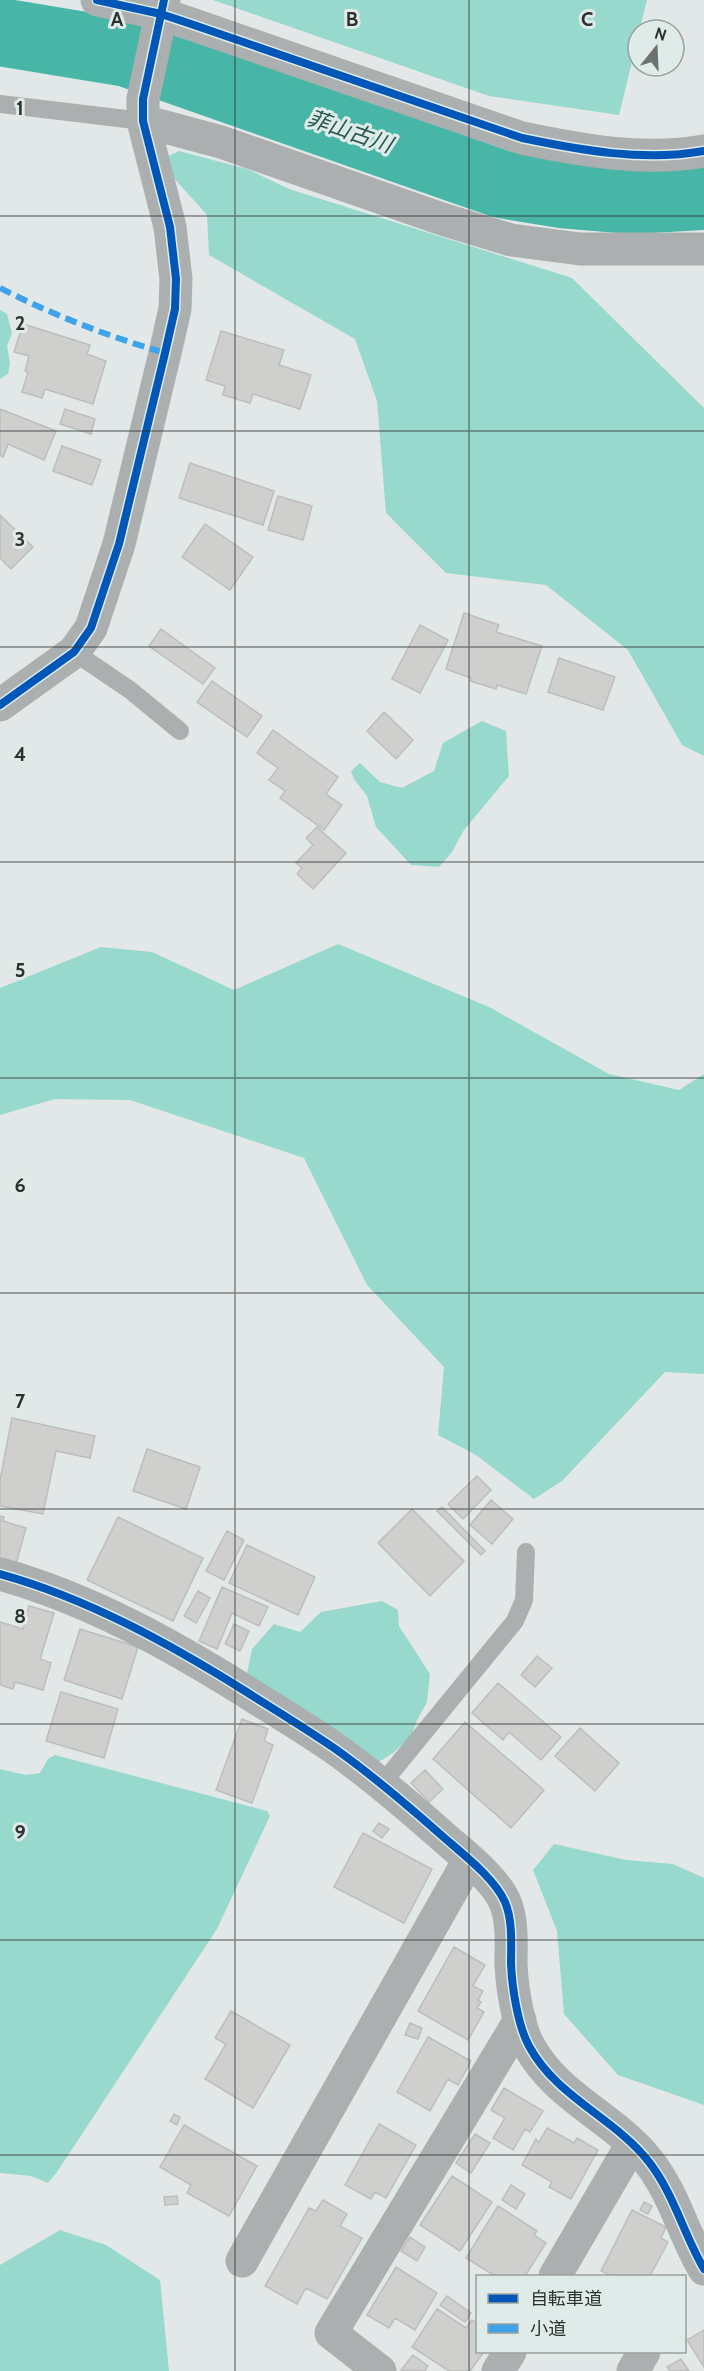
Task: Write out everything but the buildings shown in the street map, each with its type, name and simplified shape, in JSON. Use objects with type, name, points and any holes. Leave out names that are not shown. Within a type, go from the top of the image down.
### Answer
[{"type":"street","points":[[98,0],[161,13],[522,138],[568,147],[626,154],[688,154],[704,151]]},
{"type":"street","points":[[0,705],[74,652],[91,628],[119,544],[175,309],[176,279],[170,227],[143,110],[161,13]]},
{"type":"street","points":[[143,110],[220,142],[441,219],[511,240],[580,249],[704,249]]},
{"type":"street","points":[[0,1574],[67,1598],[146,1633],[219,1675],[335,1749],[469,1860],[494,1886],[505,1902],[510,1926],[512,1970],[520,2020],[528,2044],[540,2063],[566,2091],[632,2144],[649,2162],[667,2190],[695,2268]]},
{"type":"street","points":[[242,2261],[469,1860]]},
{"type":"street","points":[[380,2371],[331,2333],[520,2020]]},
{"type":"street","points":[[556,2275],[632,2144]]},
{"type":"street","points":[[498,2371],[509,2353]]},
{"type":"street","points":[[633,2371],[643,2353]]},
{"type":"lane","points":[[0,104],[143,110]]},
{"type":"lane","points":[[74,652],[130,690],[180,731]]},
{"type":"lane","points":[[381,1785],[515,1621],[524,1600],[526,1552]]},
{"type":"green space","points":[[213,0],[647,0],[643,18],[626,18],[626,78],[628,78],[619,115],[489,96]]},
{"type":"green space","points":[[179,151],[247,169],[289,189],[572,278],[704,408],[704,756],[682,745],[628,650],[546,585],[446,573],[386,513],[377,401],[355,339],[209,255],[207,215],[172,176],[167,157]]},
{"type":"green space","points":[[0,310],[7,314],[12,333],[7,346],[10,363],[8,374],[0,379]]},
{"type":"green space","points":[[482,721],[506,731],[509,776],[464,830],[452,852],[439,867],[411,865],[376,827],[367,796],[351,771],[360,763],[380,782],[402,788],[434,771],[443,743]]},
{"type":"green space","points":[[338,944],[489,1007],[609,1074],[679,1090],[704,1074],[704,1374],[665,1372],[562,1481],[534,1499],[476,1455],[438,1435],[444,1367],[367,1285],[304,1158],[130,1100],[55,1099],[0,1115],[0,988],[101,947],[152,952],[234,990]]},
{"type":"green space","points":[[382,1601],[398,1610],[399,1626],[430,1674],[427,1702],[411,1737],[393,1753],[374,1765],[246,1678],[252,1649],[274,1624],[300,1632],[321,1612]]},
{"type":"green space","points":[[55,1755],[267,1811],[270,1816],[217,1929],[48,2183],[31,2176],[0,2173],[0,1769],[26,1775],[40,1773],[48,1759]]},
{"type":"green space","points":[[554,1844],[626,1860],[673,1864],[704,1878],[704,2105],[618,2075],[564,2014],[557,1931],[533,1870]]},
{"type":"green space","points":[[60,2230],[106,2245],[160,2280],[169,2371],[0,2371],[0,2265]]},
{"type":"waterway","name":"菲山古川","points":[[0,32],[127,53],[501,184],[561,194],[632,200],[704,196]]},
{"type":"marked path","points":[[0,288],[81,324],[165,353]]},
{"type":"cycle path","points":[[97,0],[161,14],[522,138],[566,147],[635,155],[704,151]]},
{"type":"cycle path","points":[[0,705],[74,652],[91,628],[119,544],[165,353],[175,309],[176,279],[170,227],[143,121],[143,99],[164,0]]},
{"type":"cycle path","points":[[0,1574],[96,1609],[187,1656],[245,1691],[361,1768],[485,1874],[500,1893],[508,1909],[514,1995],[529,2046],[554,2079],[620,2132],[649,2162],[665,2187],[704,2269]]}]
